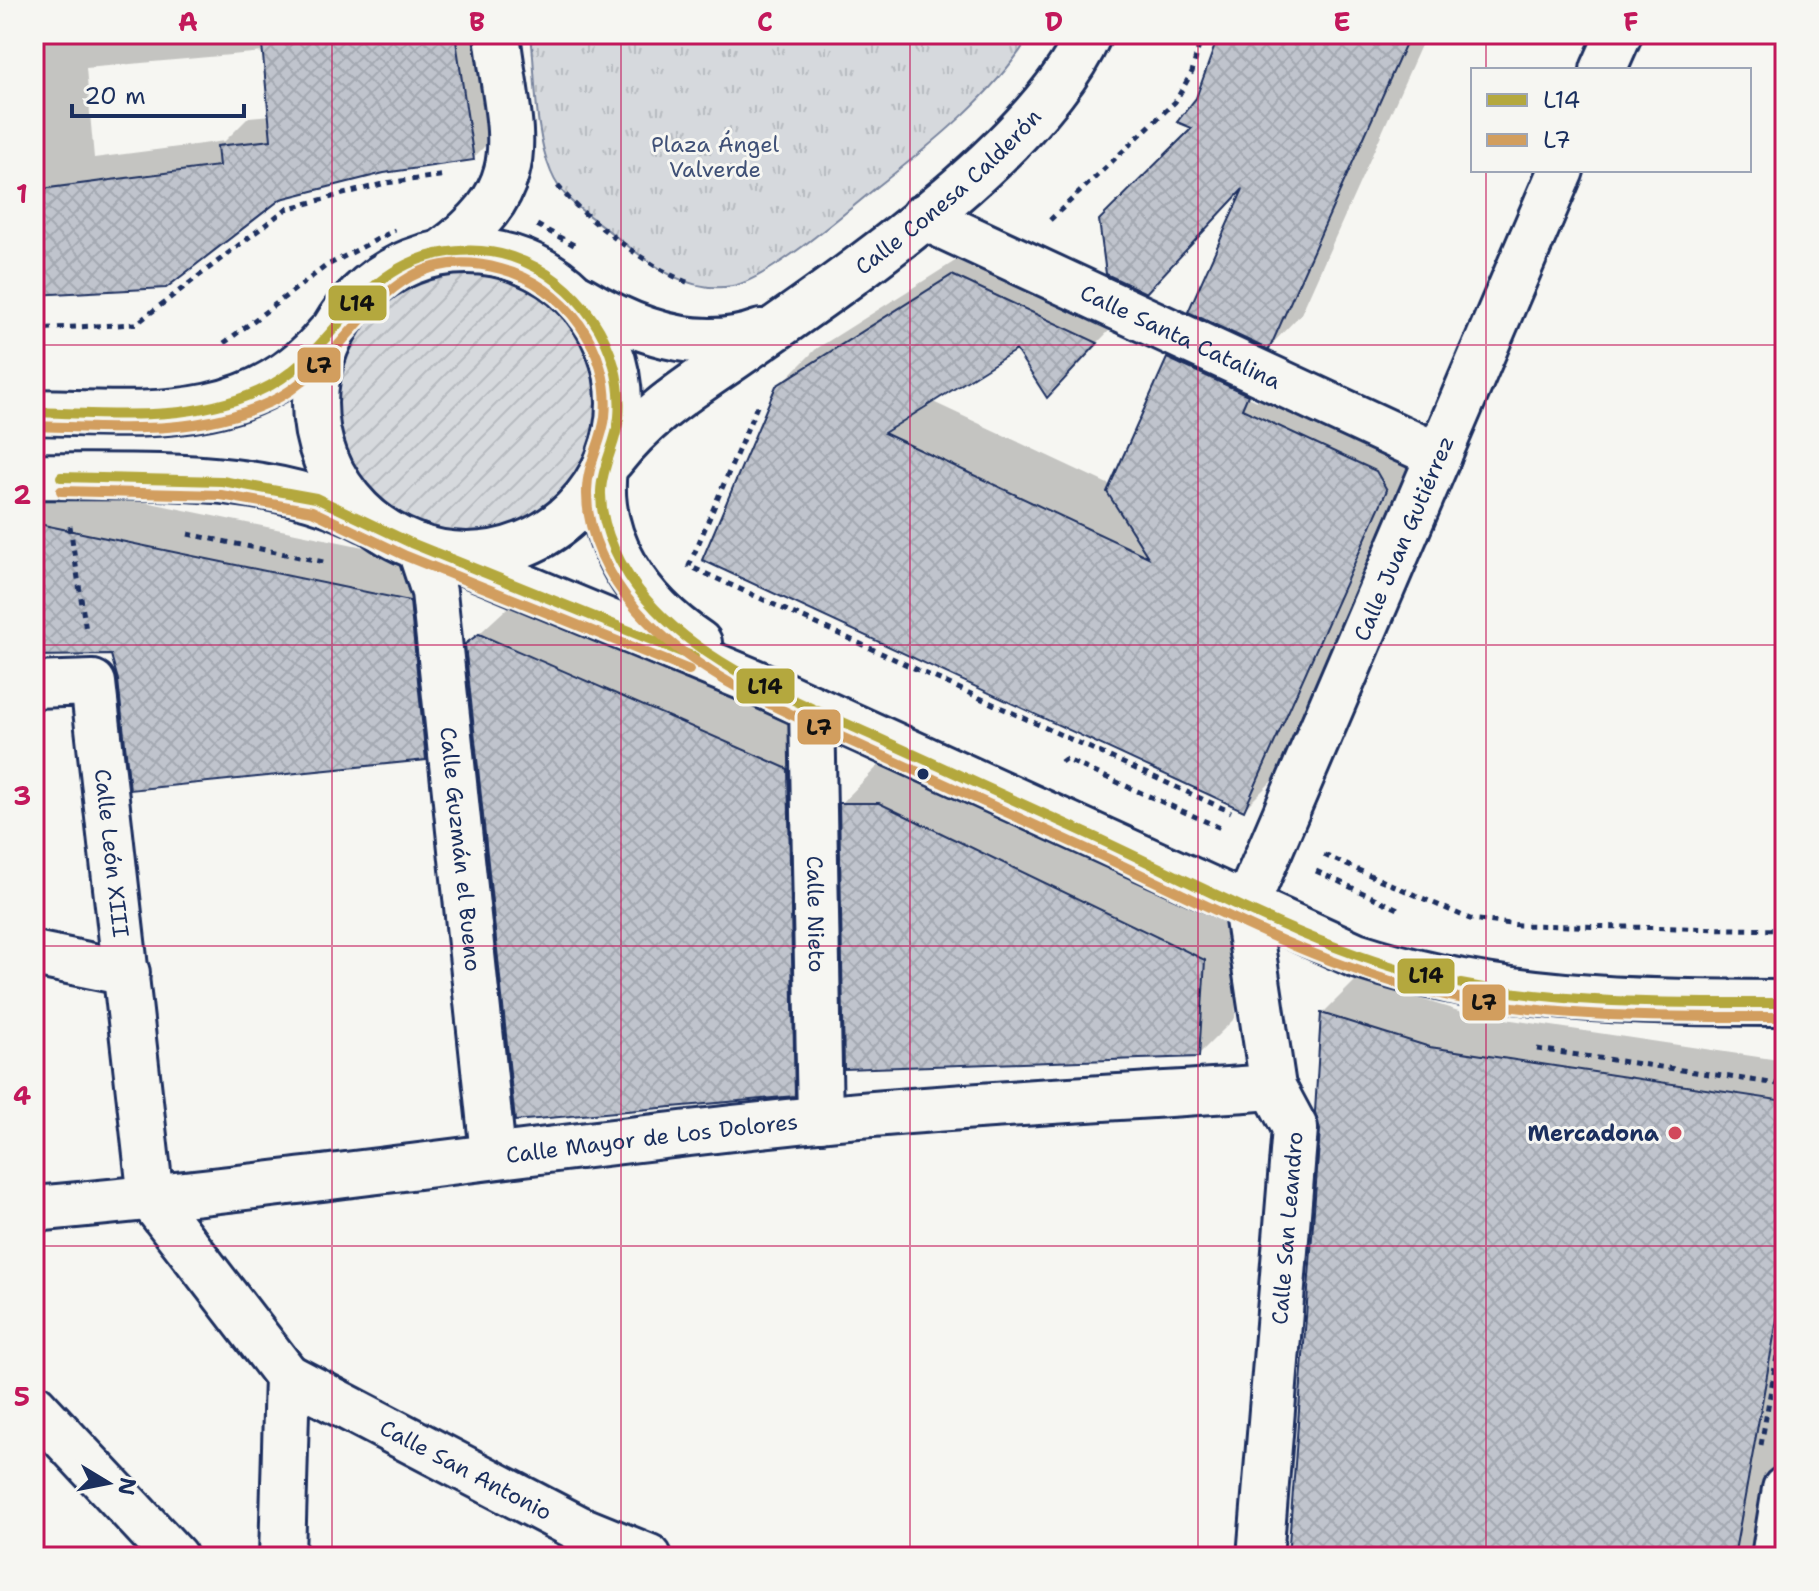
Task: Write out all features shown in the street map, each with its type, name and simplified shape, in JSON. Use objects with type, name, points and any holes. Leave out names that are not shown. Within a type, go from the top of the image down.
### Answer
[{"type":"street","points":[[442,252],[488,213],[505,184],[510,164],[497,34]]},
{"type":"street","name":"Calle Conesa Calderón","points":[[604,469],[656,410],[782,323],[923,217],[992,157],[1060,85],[1089,34]]},
{"type":"street","points":[[1604,68],[1619,34]]},
{"type":"street","name":"Calle Juan Gutiérrez","points":[[1246,906],[1560,172]]},
{"type":"street","name":"Calle Santa Catalina","points":[[923,217],[1439,456]]},
{"type":"street","points":[[34,412],[163,413],[205,409],[236,401],[294,371],[374,283],[419,258],[442,252],[478,250],[507,255],[551,275],[580,275],[617,379],[618,421],[601,490],[609,530],[645,598],[678,629],[764,686]]},
{"type":"street","name":"Calle Conesa Calderón","points":[[580,275],[630,325],[683,339],[736,340],[782,323]]},
{"type":"street","points":[[338,324],[319,368],[316,422],[328,463],[341,487],[376,524]]},
{"type":"street","points":[[432,550],[496,552],[541,536],[579,505],[604,469]]},
{"type":"street","points":[[34,476],[253,485],[315,498],[432,550],[764,686],[1356,955],[1457,984],[1548,997],[1620,1002],[1785,1003]]},
{"type":"street","name":"Calle Guzmán el Bueno","points":[[432,550],[493,1154]]},
{"type":"street","points":[[34,685],[93,683]]},
{"type":"street","name":"Calle León XIII","points":[[93,683],[151,1199]]},
{"type":"street","name":"Calle Nieto","points":[[812,708],[820,1119]]},
{"type":"street","name":"Calle San Leandro","points":[[1246,906],[1273,1087],[1295,1128],[1260,1557]]},
{"type":"street","points":[[34,954],[127,973]]},
{"type":"street","name":"Calle Mayor de Los Dolores","points":[[34,1209],[151,1199],[493,1154],[820,1119],[1273,1087]]},
{"type":"street","points":[[151,1199],[287,1376],[282,1557]]},
{"type":"street","name":"Calle San Antonio","points":[[287,1376],[580,1529],[649,1557]]},
{"type":"street","points":[[34,1406],[175,1557]]},
{"type":"street","points":[[1772,1473],[1774,1557]]},
{"type":"path","points":[[1038,230],[1074,201],[1165,114],[1192,72],[1202,34]]},
{"type":"path","points":[[34,329],[136,324],[286,209],[386,183],[462,173]]},
{"type":"path","points":[[554,178],[568,200],[649,263],[666,274],[699,285]]},
{"type":"path","points":[[488,213],[529,221],[554,232],[580,275]]},
{"type":"path","points":[[217,347],[326,266],[400,228]]},
{"type":"path","points":[[762,393],[689,566],[798,615]]},
{"type":"path","points":[[68,509],[93,683]]},
{"type":"path","points":[[1053,765],[1065,759],[1404,912]]},
{"type":"path","points":[[1772,1473],[1785,1312]]},
{"type":"green space","name":"Plaza Ángel Valverde","points":[[531,34],[1031,34],[999,77],[961,117],[827,227],[766,271],[732,286],[715,287],[698,285],[668,274],[578,207],[563,192],[551,172],[541,139]]},
{"type":"green space","points":[[452,251],[482,251],[525,262],[551,276],[584,306],[612,358],[618,417],[607,460],[593,486],[574,509],[551,528],[525,542],[482,553],[452,553],[409,542],[383,528],[350,498],[322,446],[316,417],[316,387],[327,344],[341,318],[371,285],[423,257]]},
{"type":"building","points":[[261,34],[455,34],[474,160],[384,173],[281,199],[166,288],[34,295],[34,190],[219,166],[217,146],[271,140]]},
{"type":"building","points":[[1219,34],[1410,34],[1269,350],[1188,312],[1243,189],[1146,293],[1106,274],[1099,220],[1192,128],[1177,122],[1196,98]]},
{"type":"building","points":[[952,275],[1098,343],[1047,398],[1016,350],[884,433],[1148,557],[1107,492],[1167,358],[1248,395],[1242,409],[1376,471],[1387,490],[1244,811],[702,560],[776,386]]},
{"type":"building","points":[[34,523],[410,601],[426,760],[130,790],[118,680],[111,655],[34,656]]},
{"type":"building","points":[[479,634],[788,769],[795,1096],[515,1121],[465,644]]},
{"type":"building","points":[[839,803],[879,803],[1205,960],[1199,1057],[844,1069]]},
{"type":"building","points":[[1321,1013],[1430,1047],[1785,1101],[1785,1276],[1734,1557],[1288,1557],[1320,1130],[1315,1112]]},
{"type":"transit line","name":"L14","points":[[34,412],[148,414],[205,408],[232,401],[259,391],[285,376],[363,297],[383,279],[408,264],[455,251],[484,251],[512,257],[536,267],[576,299],[605,341],[614,366],[619,391],[619,417],[601,491],[604,520],[621,563],[646,599],[670,623],[724,664],[785,696],[1259,915],[1394,967],[1481,987],[1567,998],[1785,1003]]},
{"type":"transit line","name":"L7","points":[[34,426],[154,428],[213,421],[242,413],[270,402],[300,383],[397,285],[426,270],[460,263],[501,269],[524,277],[545,290],[580,324],[592,345],[601,368],[605,392],[605,417],[587,491],[595,539],[608,569],[636,609],[686,655],[714,674],[775,707],[1249,926],[1337,963],[1382,978],[1471,1000],[1560,1012],[1785,1017]]},
{"type":"transit line","name":"L14","points":[[61,477],[222,481],[316,498],[411,543],[694,657]]},
{"type":"transit line","name":"L7","points":[[61,491],[221,495],[312,511],[406,556],[689,670]]},
{"type":"place","name":"Mercadona","points":[[1675,1133]]}]
